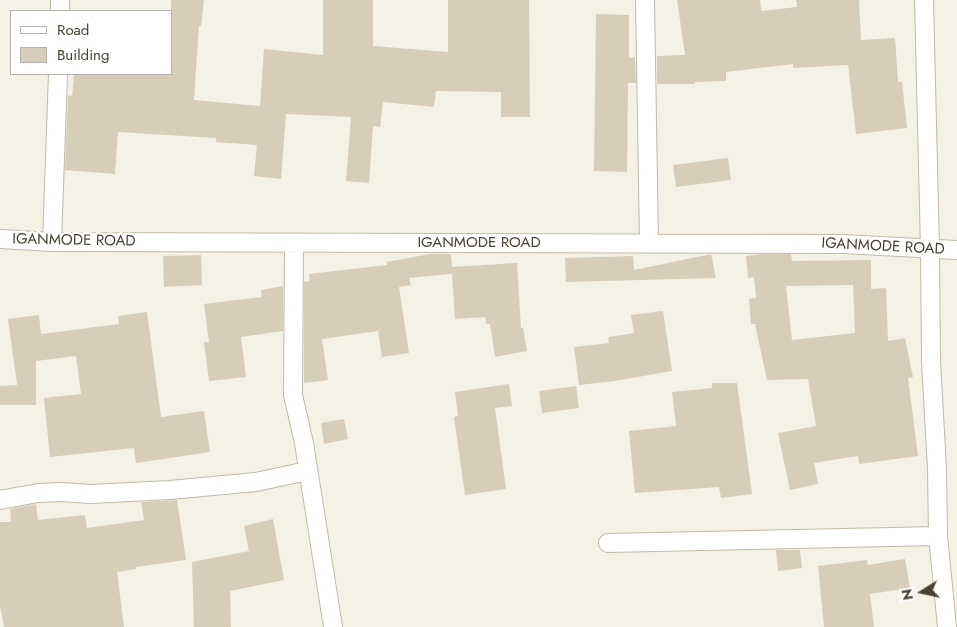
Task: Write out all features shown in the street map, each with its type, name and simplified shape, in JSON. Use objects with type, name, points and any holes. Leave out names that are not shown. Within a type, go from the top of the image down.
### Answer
[{"type":"street","points":[[645,0],[649,243]]},
{"type":"street","points":[[924,0],[931,361],[937,469],[938,536],[947,627]]},
{"type":"street","points":[[52,242],[58,75]]},
{"type":"street","name":"IGANMODE ROAD","points":[[0,239],[52,242],[843,244],[957,250]]},
{"type":"street","points":[[294,243],[293,395],[304,443],[333,627]]},
{"type":"street","points":[[0,500],[38,493],[90,494],[170,490],[256,482],[307,471]]},
{"type":"street","points":[[608,543],[938,536]]},
{"type":"building","points":[[171,0],[204,0],[201,26],[199,26],[194,100],[260,106],[264,49],[323,55],[323,0],[373,0],[373,46],[448,52],[448,0],[529,0],[530,117],[501,117],[501,92],[436,91],[434,107],[383,102],[380,127],[373,126],[369,183],[346,181],[351,117],[286,114],[281,179],[254,176],[257,145],[216,142],[216,138],[118,132],[115,174],[65,170],[68,95],[72,96],[74,75],[172,75]]},
{"type":"building","points":[[677,0],[760,0],[761,11],[797,7],[796,0],[859,0],[861,40],[895,38],[898,82],[902,82],[907,128],[856,134],[848,65],[793,68],[793,64],[726,72],[726,81],[695,82],[695,84],[657,84],[657,56],[685,55]]},
{"type":"building","points":[[596,14],[629,15],[629,58],[635,57],[636,83],[628,83],[627,172],[594,171]]},
{"type":"building","points":[[728,158],[731,180],[676,187],[673,165]]},
{"type":"building","points":[[430,254],[451,254],[452,267],[517,263],[521,328],[523,328],[527,351],[495,357],[490,324],[486,324],[485,317],[455,319],[452,274],[409,278],[411,285],[399,287],[409,353],[382,357],[378,331],[322,339],[328,380],[304,383],[304,282],[310,281],[309,274],[387,265],[387,262]]},
{"type":"building","points":[[711,254],[716,278],[566,282],[565,258],[633,256],[634,270]]},
{"type":"building","points":[[791,254],[792,261],[871,260],[871,289],[886,288],[888,341],[905,338],[913,377],[908,378],[918,456],[859,464],[858,456],[814,463],[818,484],[790,490],[778,433],[816,426],[808,379],[767,380],[755,324],[751,324],[749,299],[756,298],[754,277],[748,278],[746,256]],"holes":[[[853,285],[855,333],[792,340],[786,286]]]},
{"type":"building","points":[[201,255],[202,285],[164,287],[163,256]]},
{"type":"building","points":[[283,286],[283,331],[241,337],[246,377],[209,381],[204,342],[209,342],[204,304],[262,297],[261,290]]},
{"type":"building","points":[[663,311],[672,371],[579,385],[574,347],[609,343],[608,337],[634,333],[631,315]]},
{"type":"building","points":[[147,312],[161,417],[204,411],[210,452],[136,463],[134,448],[50,457],[44,398],[81,394],[76,356],[36,361],[36,405],[0,405],[0,386],[17,385],[8,319],[39,315],[41,334],[119,324],[118,316]]},
{"type":"building","points":[[712,383],[737,383],[752,494],[721,498],[719,487],[635,493],[629,431],[676,426],[672,392],[712,388]]},
{"type":"building","points":[[509,384],[512,406],[495,408],[506,489],[465,495],[454,417],[458,416],[455,392]]},
{"type":"building","points":[[576,386],[579,408],[542,413],[539,391]]},
{"type":"building","points":[[344,419],[348,439],[324,444],[321,423]]},
{"type":"building","points":[[177,500],[186,560],[136,567],[136,569],[117,572],[124,627],[4,627],[0,606],[0,522],[11,522],[10,509],[36,504],[38,520],[85,515],[87,528],[144,520],[141,502]]},
{"type":"building","points":[[273,519],[284,580],[230,591],[231,627],[194,627],[192,562],[249,551],[244,526]]},
{"type":"building","points":[[776,550],[800,550],[802,568],[778,571]]},
{"type":"building","points":[[905,559],[910,588],[870,594],[874,627],[824,627],[818,566],[867,560],[868,565]]}]
